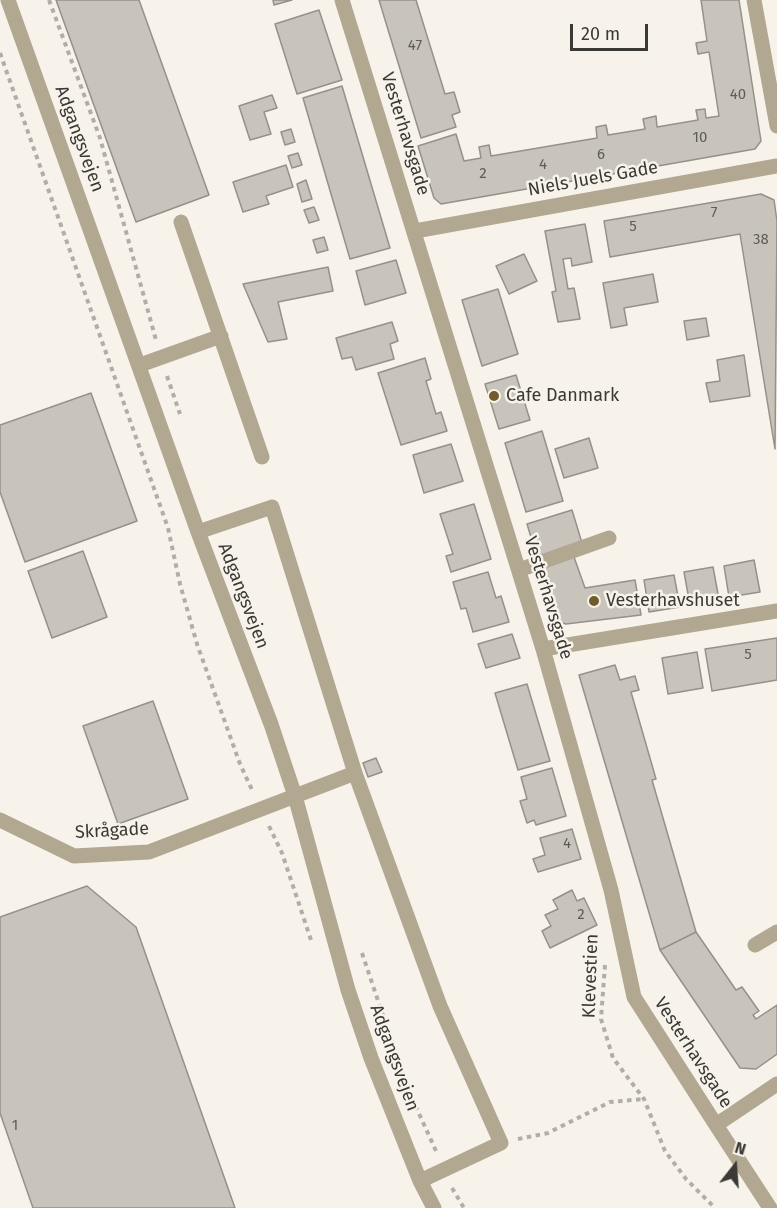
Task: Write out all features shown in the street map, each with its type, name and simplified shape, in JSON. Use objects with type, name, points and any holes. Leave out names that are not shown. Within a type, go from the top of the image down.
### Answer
[{"type":"street","name":"Adgangsvejen","points":[[8,0],[140,364],[198,532],[296,796],[348,990],[371,1058],[420,1181],[434,1208]]},
{"type":"street","name":"Vesterhavsgade","points":[[342,0],[543,649],[612,890],[634,997],[716,1125],[777,1084]]},
{"type":"street","points":[[754,0],[777,126]]},
{"type":"street","name":"Niels Juels Gade","points":[[415,231],[777,166]]},
{"type":"street","points":[[181,222],[262,457]]},
{"type":"street","points":[[140,364],[221,336]]},
{"type":"street","points":[[198,532],[272,507],[355,773],[440,1006],[501,1143],[420,1181]]},
{"type":"street","points":[[519,570],[609,538]]},
{"type":"street","points":[[543,649],[777,612]]},
{"type":"street","name":"Skrågade","points":[[0,820],[74,856],[149,852],[355,773]]},
{"type":"street","points":[[755,945],[777,932]]},
{"type":"street","points":[[716,1125],[770,1208]]},
{"type":"path","points":[[0,53],[168,528],[180,584],[197,644],[240,764],[282,853],[312,944]]},
{"type":"path","name":"Klevestien","points":[[606,956],[601,1000],[604,1035],[612,1058],[644,1099],[665,1151],[686,1179],[715,1208]]},
{"type":"path","points":[[501,1143],[548,1133],[610,1102],[644,1099]]},
{"type":"building","points":[[56,0],[139,0],[209,195],[136,222]]},
{"type":"building","points":[[273,0],[292,0],[274,5]]},
{"type":"building","points":[[379,0],[416,0],[445,94],[454,92],[460,112],[452,115],[456,127],[421,138]]},
{"type":"building","points":[[701,0],[739,0],[761,141],[755,149],[441,204],[434,198],[418,146],[456,134],[464,161],[481,158],[479,147],[489,145],[491,156],[597,138],[596,127],[606,125],[608,135],[645,129],[643,119],[656,116],[657,127],[698,120],[696,110],[705,109],[706,118],[719,116],[709,52],[698,54],[696,43],[707,41]]},
{"type":"building","points":[[319,10],[342,80],[297,94],[275,24]]},
{"type":"building","points":[[342,86],[390,248],[350,259],[303,98]]},
{"type":"building","points":[[272,95],[277,108],[264,112],[271,134],[250,140],[239,106]]},
{"type":"building","points":[[291,129],[295,142],[285,145],[281,132]]},
{"type":"building","points":[[298,153],[302,165],[292,168],[288,156]]},
{"type":"building","points":[[286,165],[293,187],[266,196],[269,204],[243,212],[233,182]]},
{"type":"building","points":[[306,180],[312,199],[302,202],[297,184]]},
{"type":"building","points":[[761,194],[774,200],[777,221],[775,449],[740,234],[610,257],[604,221]]},
{"type":"building","points":[[314,207],[319,220],[309,223],[304,210]]},
{"type":"building","points":[[585,224],[592,262],[572,266],[571,258],[563,259],[568,289],[574,288],[580,319],[558,322],[552,292],[556,291],[545,231]]},
{"type":"building","points":[[324,237],[328,250],[317,253],[313,240]]},
{"type":"building","points":[[524,254],[537,281],[509,294],[496,266]]},
{"type":"building","points":[[396,260],[406,293],[365,305],[356,271]]},
{"type":"building","points":[[328,267],[333,291],[278,302],[287,339],[268,342],[243,284]]},
{"type":"building","points":[[653,274],[658,302],[624,308],[627,325],[611,328],[603,283]]},
{"type":"building","points":[[498,289],[518,354],[482,366],[462,300]]},
{"type":"building","points":[[706,318],[709,336],[687,340],[684,321]]},
{"type":"building","points":[[392,322],[398,341],[390,344],[394,359],[356,370],[352,357],[342,359],[336,338]]},
{"type":"building","points":[[744,355],[750,396],[710,402],[706,383],[720,381],[717,360]]},
{"type":"building","points":[[425,358],[431,379],[426,381],[436,414],[441,412],[447,431],[401,445],[378,373]]},
{"type":"building","points":[[516,375],[530,420],[499,429],[485,384]]},
{"type":"building","points":[[91,393],[137,521],[25,562],[0,492],[0,425]]},
{"type":"building","points":[[542,431],[563,501],[526,512],[505,443]]},
{"type":"building","points":[[589,438],[598,468],[564,478],[555,449]]},
{"type":"building","points":[[451,444],[463,481],[424,493],[413,455]]},
{"type":"building","points":[[474,504],[491,559],[451,572],[446,556],[453,554],[440,514]]},
{"type":"building","points":[[572,510],[582,543],[537,557],[527,524]]},
{"type":"building","points":[[83,551],[107,617],[52,638],[28,571]]},
{"type":"building","name":"Vesterhavshuset","points":[[574,557],[585,588],[635,580],[641,615],[566,624],[556,621],[539,568]]},
{"type":"building","points":[[754,560],[760,592],[729,597],[724,566]]},
{"type":"building","points":[[713,567],[719,599],[690,605],[684,572]]},
{"type":"building","points":[[488,572],[496,598],[501,596],[509,622],[473,632],[466,608],[461,609],[453,582]]},
{"type":"building","points":[[674,575],[680,607],[649,612],[644,580]]},
{"type":"building","points":[[512,634],[520,658],[486,668],[478,644]]},
{"type":"building","points":[[777,638],[777,680],[712,691],[705,649]]},
{"type":"building","points":[[697,652],[703,688],[668,694],[662,658]]},
{"type":"building","points":[[615,665],[620,680],[635,676],[639,690],[631,692],[656,779],[652,780],[696,932],[660,950],[579,675]]},
{"type":"building","points":[[527,684],[550,761],[518,770],[495,693]]},
{"type":"building","points":[[153,701],[188,799],[118,824],[83,726]]},
{"type":"building","points":[[376,758],[382,772],[368,777],[363,763]]},
{"type":"building","points":[[552,768],[566,816],[536,825],[534,820],[527,823],[520,801],[527,799],[521,777]]},
{"type":"building","points":[[572,829],[581,859],[538,872],[533,859],[545,855],[540,838]]},
{"type":"building","points":[[87,886],[136,927],[235,1208],[33,1208],[0,1113],[0,917]]},
{"type":"building","points":[[572,890],[577,901],[584,898],[597,925],[550,948],[542,931],[551,926],[545,915],[558,909],[553,900]]},
{"type":"building","points":[[696,932],[736,990],[742,987],[759,1011],[753,1015],[756,1019],[777,1005],[777,1054],[756,1069],[740,1068],[660,950]]},
{"type":"place","name":"Cafe Danmark","points":[[494,396]]},
{"type":"place","name":"Vesterhavshuset","points":[[594,601]]}]
